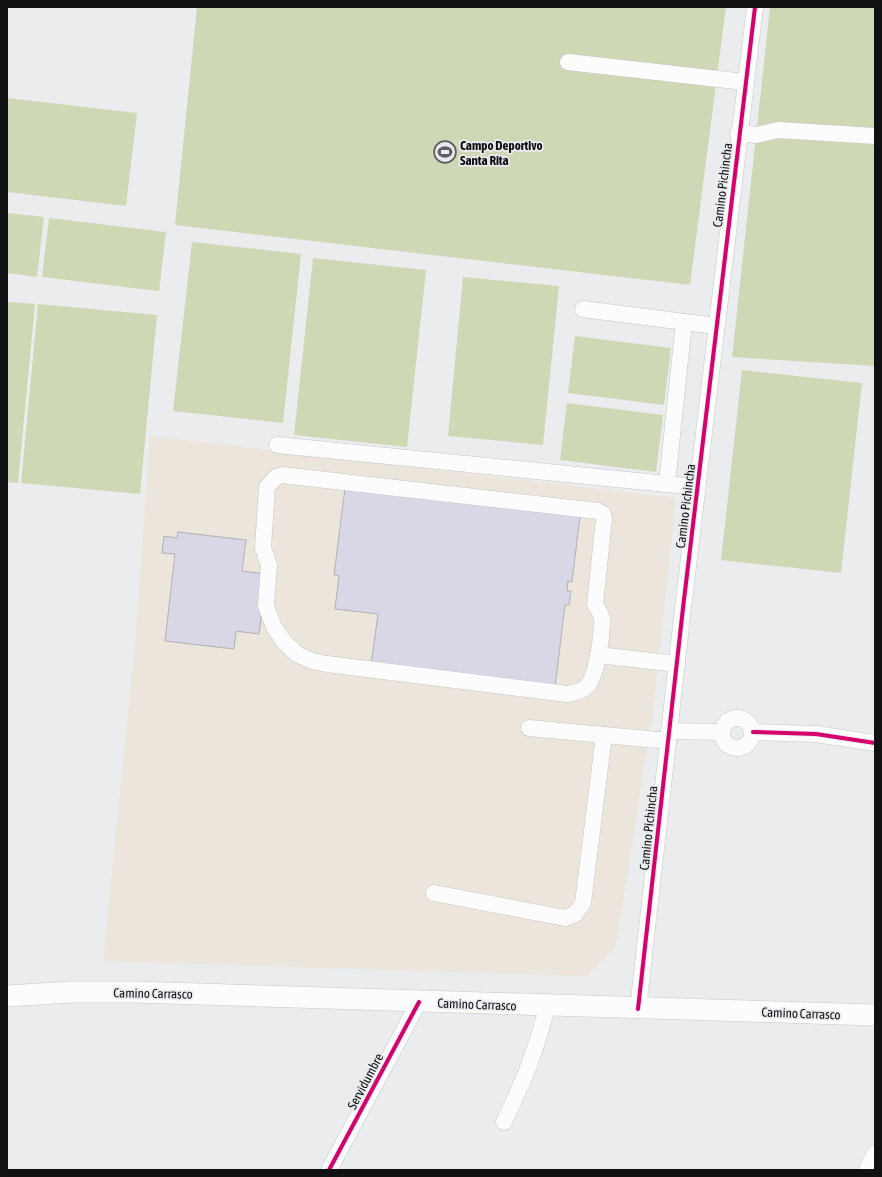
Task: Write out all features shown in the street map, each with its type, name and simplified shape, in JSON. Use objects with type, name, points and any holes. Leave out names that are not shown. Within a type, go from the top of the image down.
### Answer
[{"type":"main road","name":"Camino Carrasco","points":[[7,996],[72,992],[133,992],[638,1009],[875,1015]]},
{"type":"street","name":"Camino Pichincha","points":[[638,1009],[738,133],[755,7]]},
{"type":"street","points":[[568,62],[745,82]]},
{"type":"street","points":[[738,133],[756,135],[778,130],[875,136]]},
{"type":"street","points":[[583,309],[716,326]]},
{"type":"street","points":[[667,484],[684,322]]},
{"type":"street","points":[[277,445],[697,487]]},
{"type":"street","points":[[291,475],[598,510],[603,514],[604,518],[595,604],[602,617],[598,655],[594,672],[587,686],[579,691],[567,694],[327,664],[312,661],[297,654],[285,643],[277,631],[266,606],[269,565],[263,548],[267,486],[276,477],[291,475]]},
{"type":"street","points":[[598,655],[677,664]]},
{"type":"street","points":[[732,718],[742,718],[750,723],[753,732],[750,741],[742,747],[733,747],[725,742],[722,732],[725,724],[732,718]]},
{"type":"street","points":[[529,728],[604,735],[669,736],[722,732]]},
{"type":"street","points":[[753,732],[816,734],[875,743]]},
{"type":"street","points":[[434,893],[565,918],[575,914],[583,903],[604,735]]},
{"type":"street","name":"Servidumbre","points":[[329,1170],[419,1002]]},
{"type":"street","points":[[504,1122],[531,1063],[539,1040],[546,1006]]},
{"type":"street","points":[[867,1170],[875,1152]]},
{"type":"shaded area","points":[[150,436],[676,498],[653,711],[616,946],[586,976],[103,961],[135,645]]},
{"type":"green space","name":"Campo Deportivo Santa Rita","points":[[197,7],[726,7],[690,285],[175,225]]},
{"type":"green space","points":[[770,7],[875,7],[875,366],[732,357]]},
{"type":"green space","points":[[7,98],[137,113],[126,206],[7,192]]},
{"type":"green space","points":[[7,213],[44,217],[37,277],[7,273]]},
{"type":"green space","points":[[49,218],[166,232],[159,291],[42,277]]},
{"type":"green space","points":[[192,242],[301,254],[283,423],[173,411]]},
{"type":"green space","points":[[313,258],[426,270],[407,447],[294,435]]},
{"type":"green space","points":[[463,277],[559,286],[543,445],[448,436]]},
{"type":"green space","points":[[7,302],[35,304],[18,483],[7,482]]},
{"type":"green space","points":[[38,304],[157,315],[140,494],[21,483]]},
{"type":"green space","points":[[575,336],[671,348],[664,405],[568,393]]},
{"type":"green space","points":[[742,370],[862,383],[841,573],[721,560]]},
{"type":"green space","points":[[567,403],[663,415],[656,472],[560,460]]},
{"type":"building","points":[[345,488],[580,516],[572,582],[568,581],[567,591],[571,591],[569,605],[565,605],[555,687],[371,665],[378,614],[335,609],[339,576],[334,575]]},
{"type":"building","points":[[178,532],[246,540],[242,571],[266,574],[259,634],[236,631],[234,649],[165,641],[175,554],[162,553],[164,536],[177,538]]},
{"type":"cycle path","points":[[638,1009],[683,608],[755,7]]},
{"type":"cycle path","points":[[753,732],[816,734],[875,743]]},
{"type":"cycle path","points":[[329,1170],[419,1002]]},
{"type":"place","name":"Campo Deportivo Santa Rita","points":[[445,152]]}]
